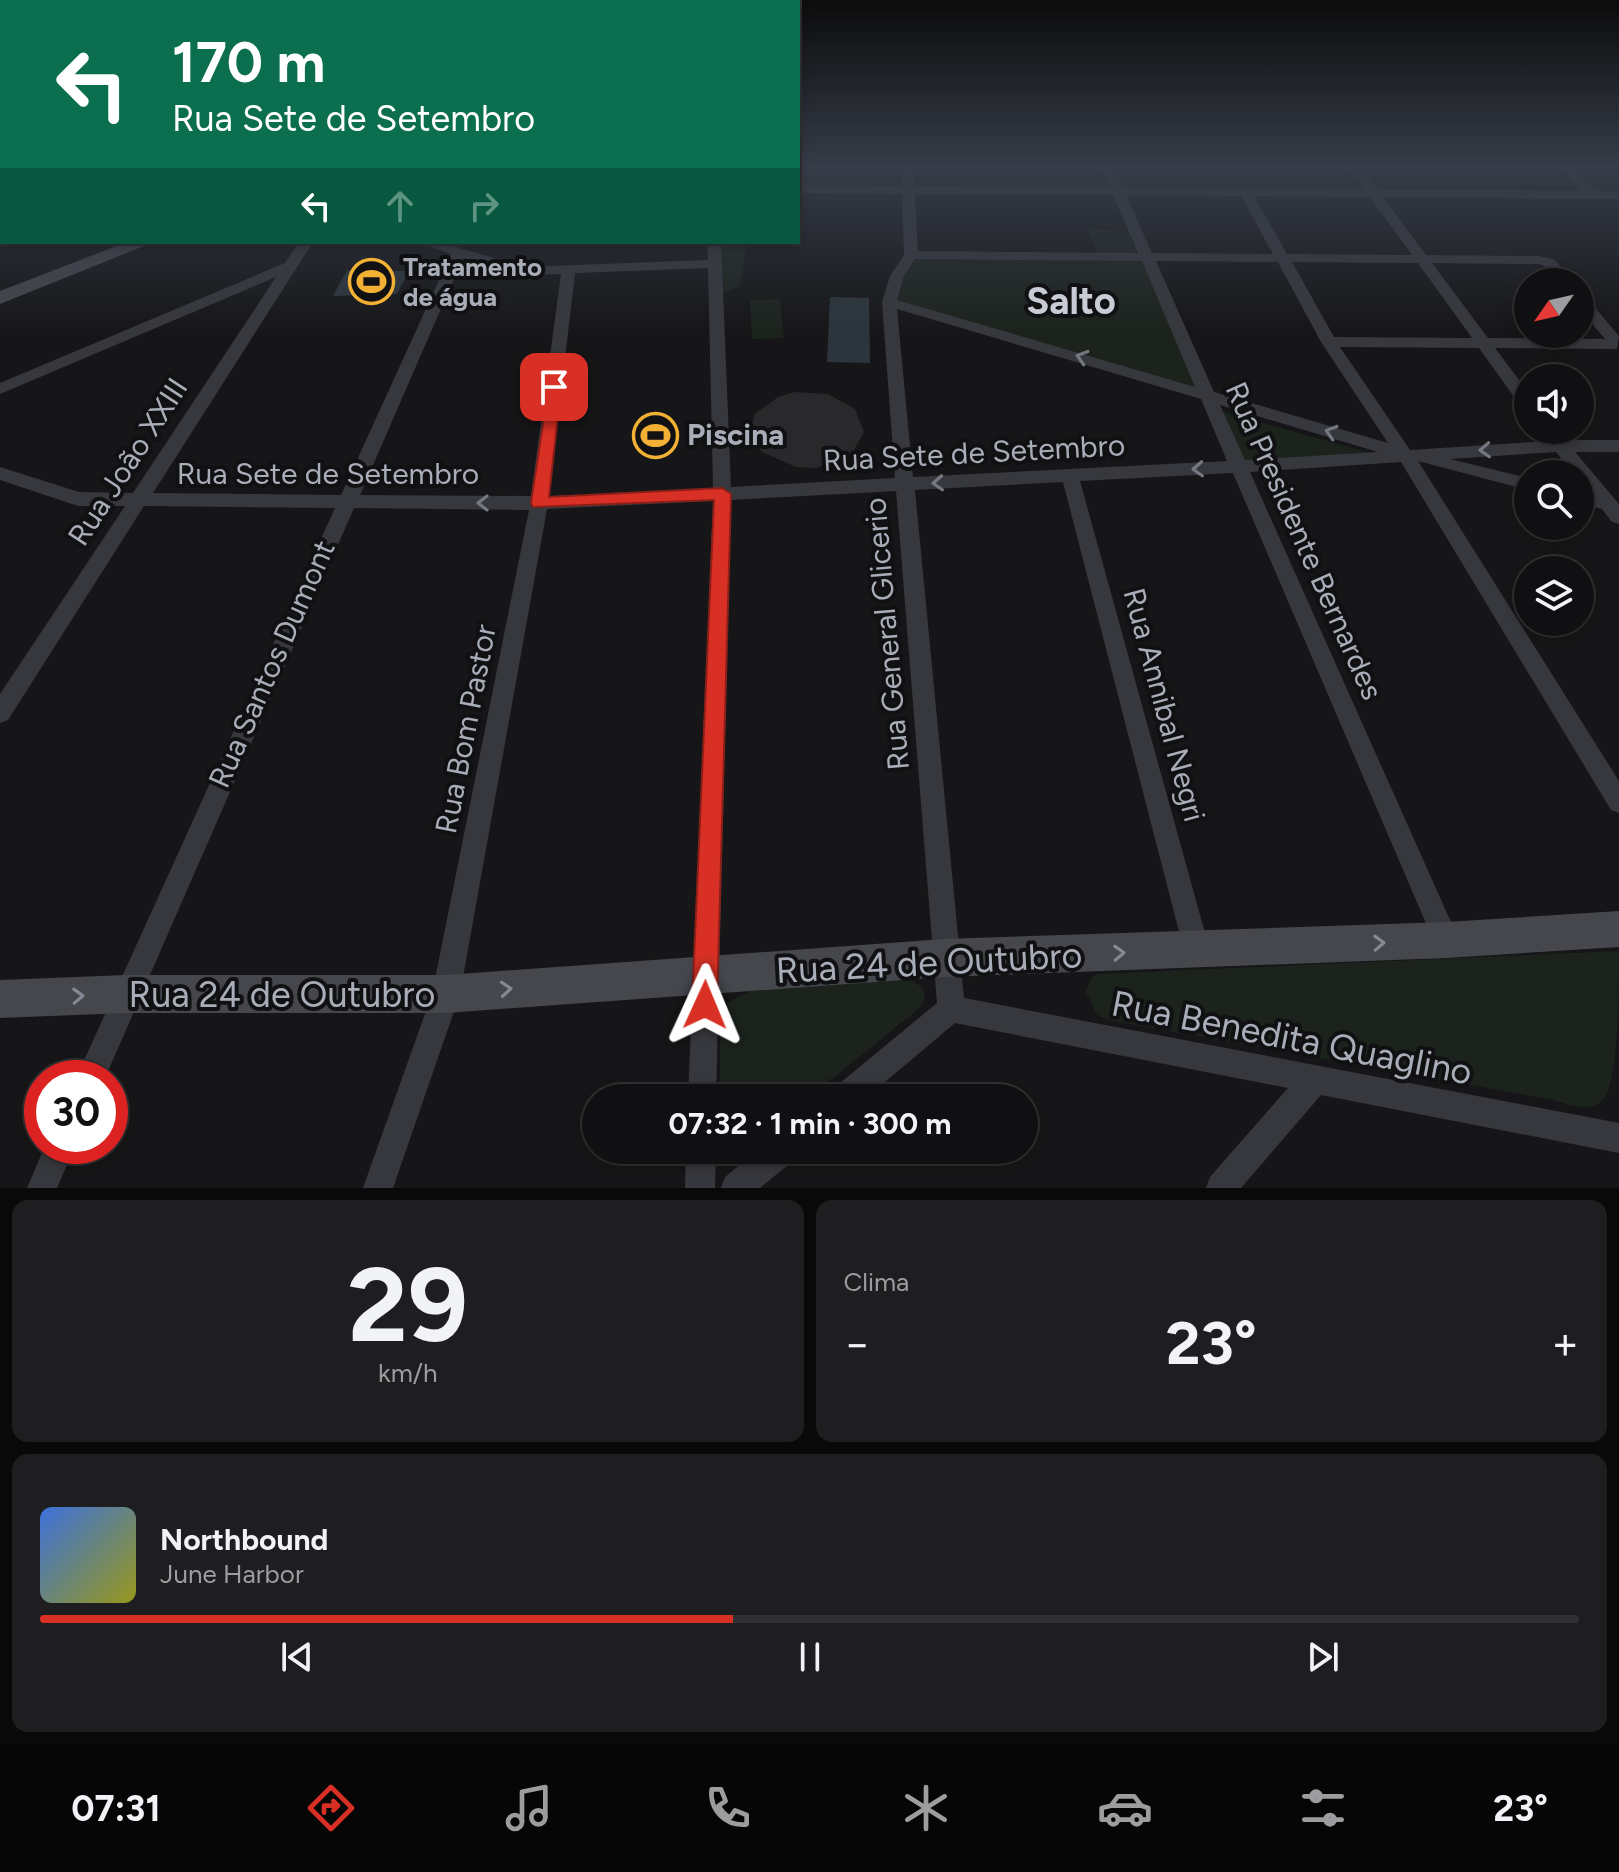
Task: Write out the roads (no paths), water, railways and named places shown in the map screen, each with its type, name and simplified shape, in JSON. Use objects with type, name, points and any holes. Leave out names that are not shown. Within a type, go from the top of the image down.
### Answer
[{"type":"street","name":"Rua General Glicerio","points":[[910,221],[911,255],[897,276],[889,302],[944,958],[951,1009]]},
{"type":"street","name":"Rua Presidente Bernardes","points":[[1131,221],[1446,940]]},
{"type":"street","points":[[1262,221],[1329,342],[1405,455],[1619,802]]},
{"type":"street","points":[[1392,221],[1514,385]]},
{"type":"street","points":[[0,298],[134,244]]},
{"type":"street","name":"Rua João XXIII","points":[[0,713],[304,244]]},
{"type":"street","points":[[432,244],[522,271],[712,264]]},
{"type":"street","points":[[702,1084],[722,494],[712,264],[714,244]]},
{"type":"street","name":"Rua Santos Dumont","points":[[98,1060],[344,502],[459,252]]},
{"type":"street","points":[[911,255],[1539,260],[1550,263],[1554,268]]},
{"type":"street","points":[[0,389],[287,267]]},
{"type":"street","name":"Rua Bom Pastor","points":[[378,1188],[446,994],[539,503],[568,271]]},
{"type":"street","points":[[889,302],[1405,455],[1514,481]]},
{"type":"street","points":[[1329,342],[1617,344],[1594,315]]},
{"type":"street","points":[[1596,317],[1619,317]]},
{"type":"street","points":[[1559,446],[1614,511]]},
{"type":"street","name":"Rua Sete de Setembro","points":[[1,475],[78,499],[539,503],[1238,467],[1559,446],[1619,446]]},
{"type":"street","name":"Rua Annibal Negri","points":[[1070,476],[1197,951]]},
{"type":"street","points":[[1594,503],[1614,511]]},
{"type":"street","name":"Rua 24 de Outubro","points":[[0,999],[126,994],[446,994],[944,958],[1197,951],[1619,929]]},
{"type":"street","points":[[861,1084],[951,1009]]},
{"type":"street","name":"Rua Benedita Quaglino","points":[[951,1009],[1619,1138]]},
{"type":"street","points":[[1221,1188],[1314,1081]]},
{"type":"street","points":[[42,1188],[52,1164]]},
{"type":"street","points":[[700,1188],[701,1164]]},
{"type":"street","points":[[736,1188],[765,1164]]},
{"type":"place","name":"Tratamento de água","points":[[372,282]]},
{"type":"place","name":"Piscina","points":[[656,435]]},
{"type":"district","name":"Salto","points":[[1071,301]]}]
